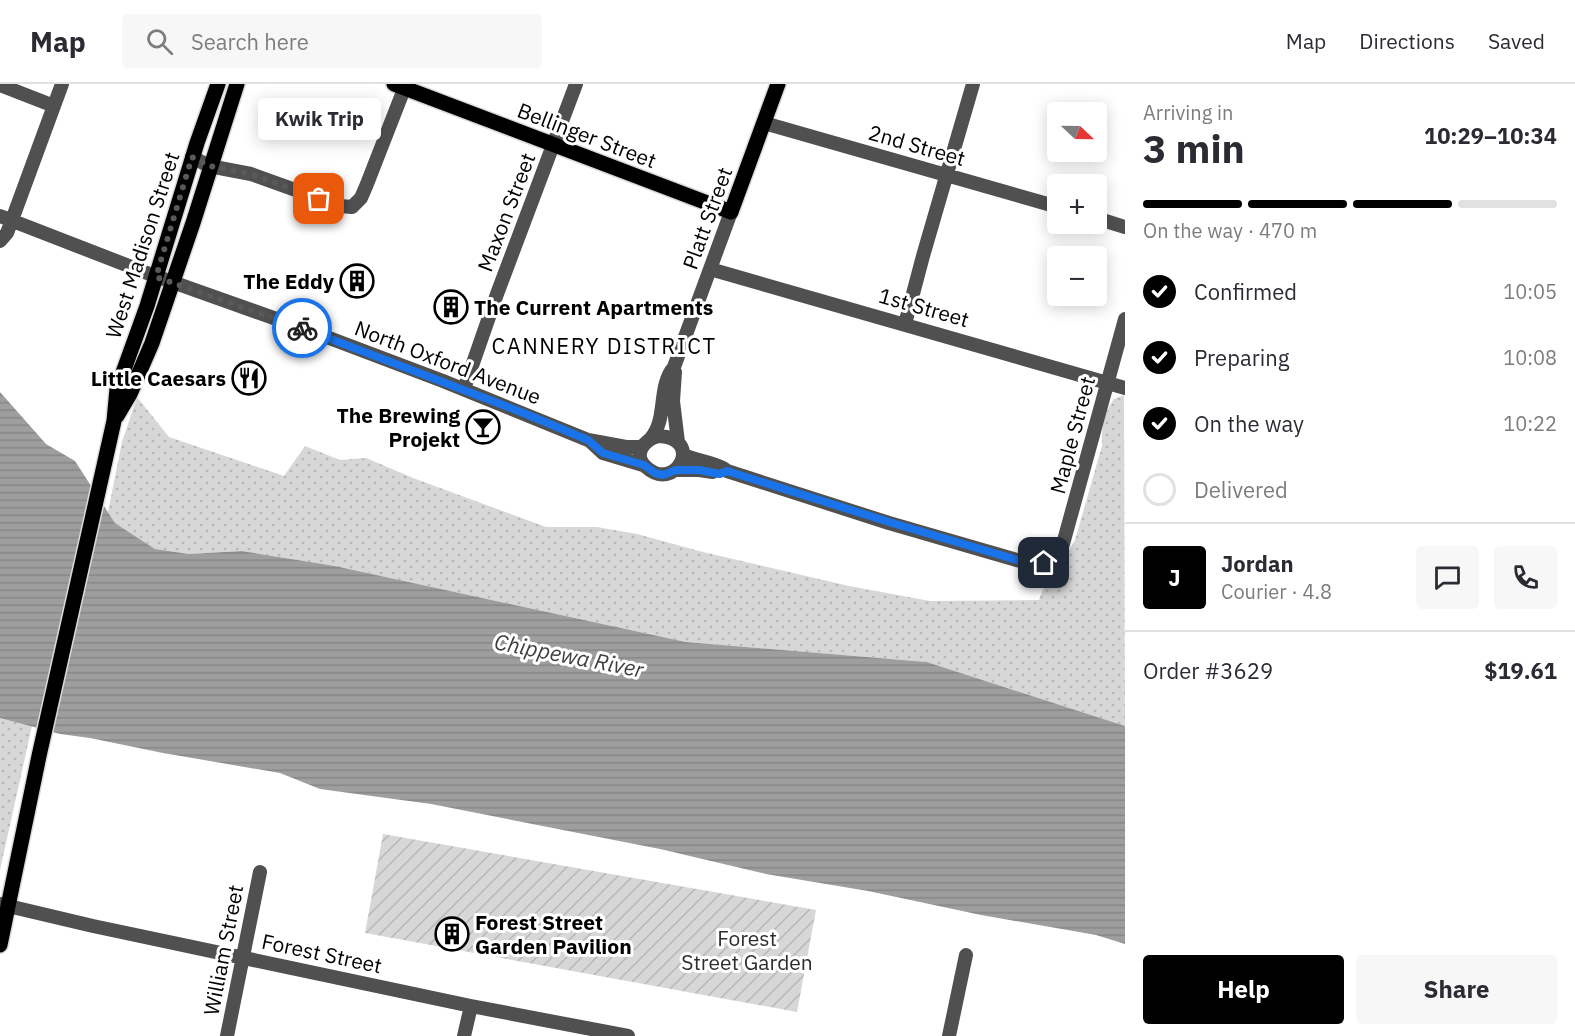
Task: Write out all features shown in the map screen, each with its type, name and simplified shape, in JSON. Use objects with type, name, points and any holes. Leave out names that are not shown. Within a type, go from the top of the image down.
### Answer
[{"type":"main road","name":"West Madison Street","points":[[0,945],[4,904],[114,421],[117,389],[156,277],[192,157],[218,84]]},
{"type":"main road","name":"West Madison Street","points":[[114,421],[143,367],[193,223],[237,84]]},
{"type":"main road","name":"Platt Street","points":[[731,212],[778,84]]},
{"type":"main road","name":"Bellinger Street","points":[[401,85],[554,146],[731,212]]},
{"type":"street","points":[[0,241],[7,233],[6,218],[62,84]]},
{"type":"street","name":"Maxon Street","points":[[464,389],[576,84]]},
{"type":"street","points":[[905,324],[973,84]]},
{"type":"street","points":[[0,85],[54,106]]},
{"type":"street","points":[[192,157],[210,166],[251,174],[340,206],[352,207],[361,198],[367,184],[401,85]]},
{"type":"street","name":"2nd Street","points":[[764,123],[1047,204]]},
{"type":"street","name":"Platt Street","points":[[646,442],[656,432],[668,375],[674,367],[731,212]]},
{"type":"street","name":"North Oxford Avenue","points":[[6,218],[156,277],[316,333],[464,389],[588,440],[626,447],[646,442]]},
{"type":"street","points":[[1107,221],[1125,227]]},
{"type":"street","name":"1st Street","points":[[710,269],[1125,388]]},
{"type":"street","name":"Maple Street","points":[[727,471],[1034,565],[1052,560],[1063,544],[1125,319]]},
{"type":"street","name":"Platt Street","points":[[674,367],[676,376],[673,401],[681,448]]},
{"type":"street","points":[[666,436],[681,448],[700,462],[722,466],[727,471],[720,474],[699,470],[676,470],[663,475],[655,473],[640,459],[646,442],[666,436]]},
{"type":"street","name":"North Oxford Avenue","points":[[588,440],[603,453],[644,465]]},
{"type":"street","points":[[676,470],[681,448]]},
{"type":"street","name":"William Street","points":[[227,1036],[260,872]]},
{"type":"street","name":"Forest Street","points":[[4,904],[93,926],[471,1006],[628,1036]]},
{"type":"street","points":[[949,1036],[966,955]]},
{"type":"street","points":[[464,1036],[471,1006]]},
{"type":"green space","points":[[1124,395],[1125,726],[927,662],[686,642],[335,566],[242,551],[189,554],[155,549],[115,523],[108,512],[122,442],[137,397],[169,437],[284,476],[305,446],[340,460],[366,458],[413,478],[546,527],[597,527],[637,534],[849,586],[930,601],[1039,600],[1050,571],[1062,562],[1075,540],[1102,446],[1106,415],[1114,399]]},
{"type":"green space","points":[[0,718],[32,726],[0,870]]},
{"type":"green space","name":"Forest Street Garden","points":[[383,834],[816,910],[797,1012],[365,933]]},
{"type":"water","name":"Chippewa River","points":[[0,392],[46,444],[75,461],[115,523],[155,549],[189,554],[242,551],[335,566],[686,642],[927,662],[1125,726],[1125,944],[1096,935],[981,915],[868,891],[766,874],[660,849],[431,804],[320,789],[280,773],[60,734],[0,718]]},
{"type":"way so far","points":[[302,328],[156,277],[192,157],[210,166],[251,174],[319,199]]},
{"type":"place","name":"Kwik Trip","points":[[319,199]]},
{"type":"place","name":"The Eddy","points":[[357,281]]},
{"type":"place","name":"The Current Apartments","points":[[451,307]]},
{"type":"place","name":"Little Caesars","points":[[249,378]]},
{"type":"place","name":"The Brewing Projekt","points":[[483,427]]},
{"type":"place","name":"Forest Street Garden Pavilion","points":[[452,934]]},
{"type":"district","name":"CANNERY DISTRICT","points":[[604,345]]},
{"type":"route","points":[[302,328],[521,412],[588,440],[603,453],[644,465],[655,473],[663,475],[676,470],[699,470],[720,474],[727,471],[909,529],[1034,565],[1044,563]]}]
